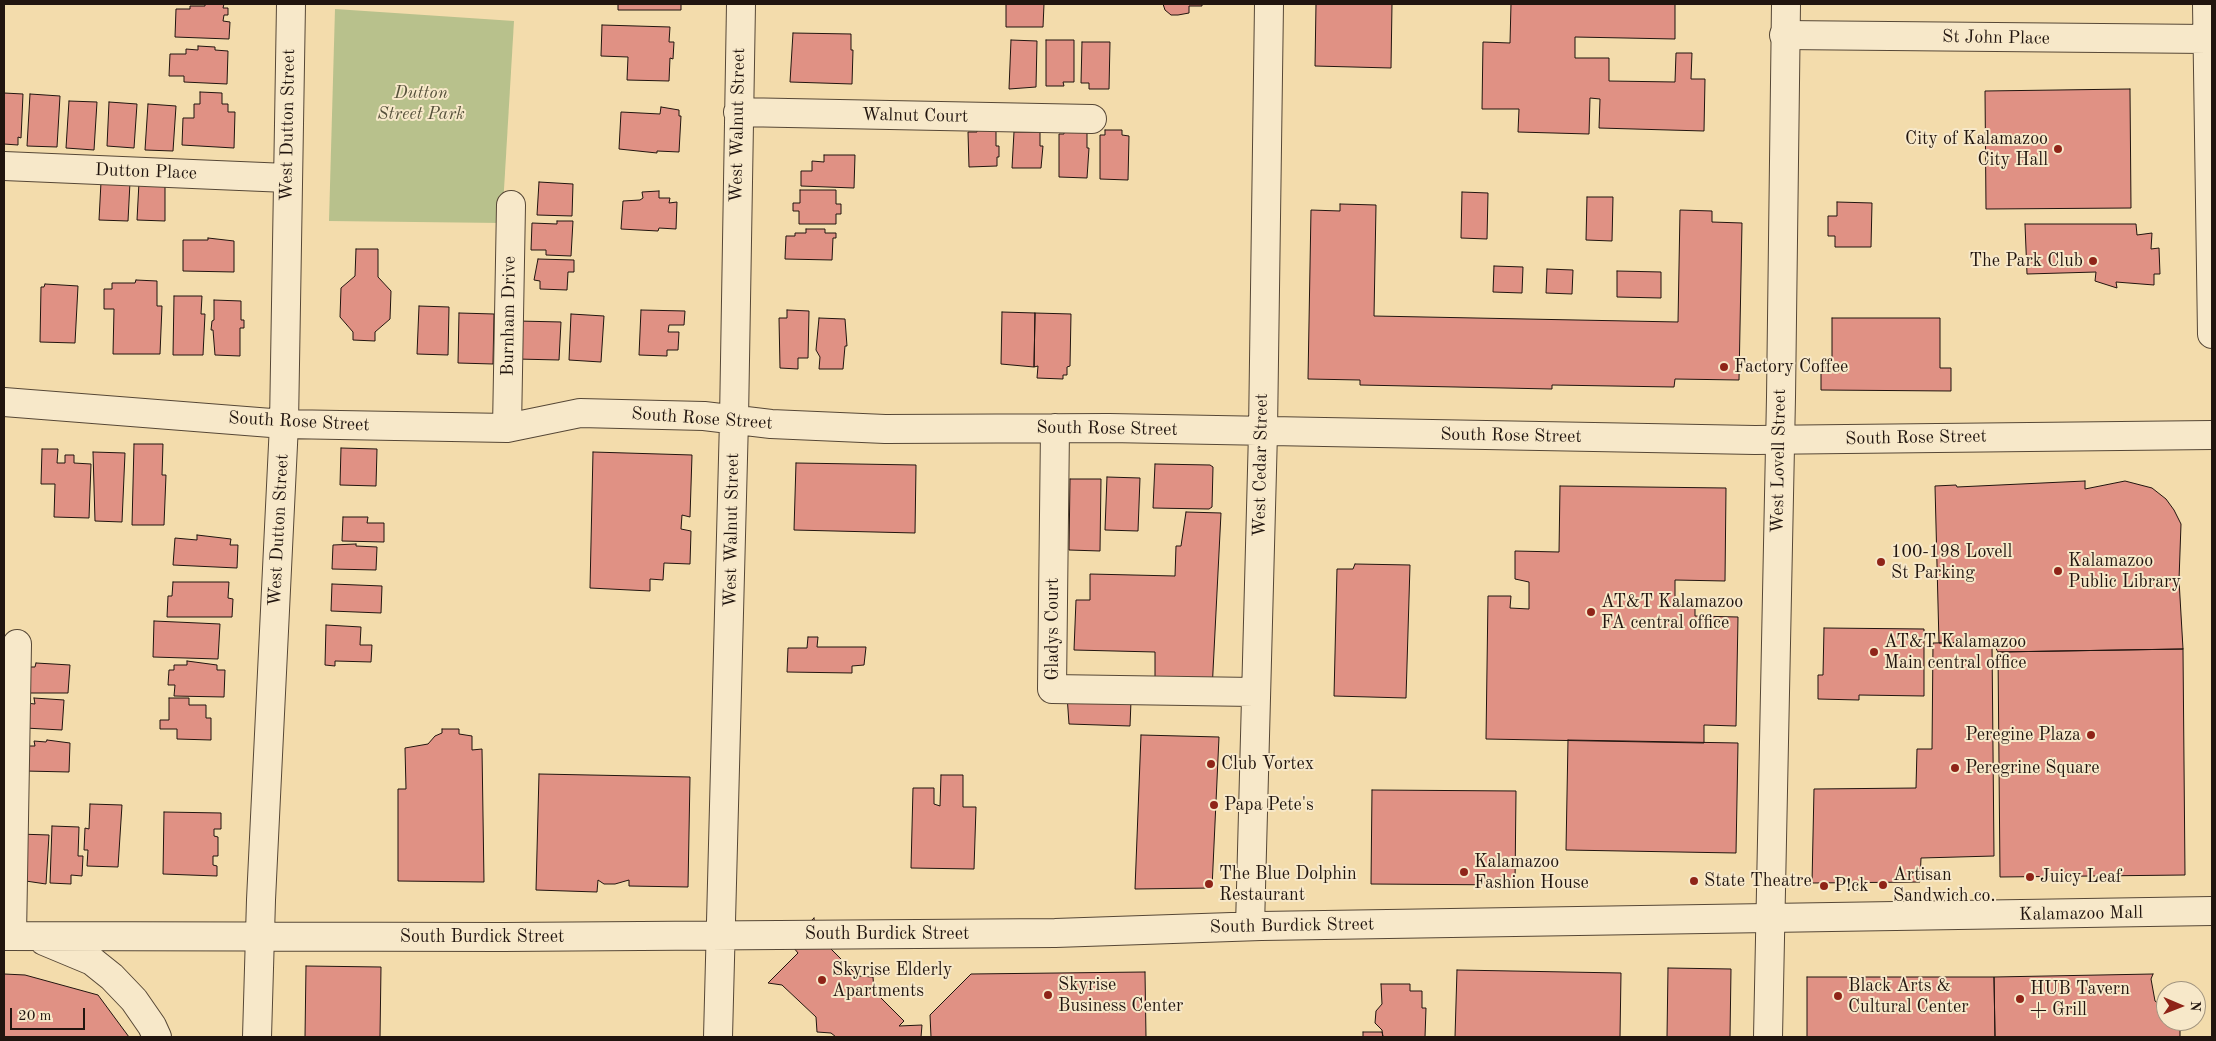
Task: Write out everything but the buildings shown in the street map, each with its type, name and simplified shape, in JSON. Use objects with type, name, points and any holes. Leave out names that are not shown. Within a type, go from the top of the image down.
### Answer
[{"type":"street","name":"West Dutton Street","points":[[257,1037],[284,424],[291,4]]},
{"type":"street","name":"West Walnut Street","points":[[718,1037],[734,420],[741,4]]},
{"type":"street","name":"West Cedar Street","points":[[1250,926],[1254,692],[1263,432],[1269,4]]},
{"type":"street","name":"West Lovell Street","points":[[1768,1037],[1780,439],[1784,35],[1786,4]]},
{"type":"street","points":[[2207,4],[2212,334]]},
{"type":"street","name":"St John Place","points":[[1784,35],[2208,39]]},
{"type":"street","name":"Walnut Court","points":[[738,112],[1092,119]]},
{"type":"street","name":"Dutton Place","points":[[4,166],[287,178]]},
{"type":"street","name":"Burnham Drive","points":[[507,428],[511,205]]},
{"type":"street","name":"South Rose Street","points":[[4,402],[284,424],[507,428],[580,413],[704,416],[790,426],[885,430],[1055,428],[1780,439],[2212,435]]},
{"type":"street","name":"Gladys Court","points":[[1055,428],[1052,689],[1254,692]]},
{"type":"street","points":[[17,644],[15,936],[64,948],[92,961],[112,977],[134,1000],[152,1026],[157,1037]]},
{"type":"street","name":"Kalamazoo Mall","points":[[1770,919],[2212,911]]},
{"type":"street","name":"South Burdick Street","points":[[15,936],[1055,933],[1250,926],[1770,919]]},
{"type":"green space","name":"Dutton Street Park","points":[[335,9],[514,21],[502,223],[329,221]]},
{"type":"place","name":"City of Kalamazoo City Hall","points":[[2058,149]]},
{"type":"place","name":"The Park Club","points":[[2093,261]]},
{"type":"place","name":"Factory Coffee","points":[[1724,367]]},
{"type":"place","name":"100-198 Lovell St Parking","points":[[1881,562]]},
{"type":"place","name":"Kalamazoo Public Library","points":[[2058,571]]},
{"type":"place","name":"AT&T Kalamazoo FA central office","points":[[1591,612]]},
{"type":"place","name":"AT&T Kalamazoo Main central office","points":[[1874,652]]},
{"type":"place","name":"Peregine Plaza","points":[[2091,735]]},
{"type":"place","name":"Club Vortex","points":[[1211,764]]},
{"type":"place","name":"Peregrine Square","points":[[1955,768]]},
{"type":"place","name":"Papa Pete's","points":[[1214,805]]},
{"type":"place","name":"Kalamazoo Fashion House","points":[[1464,872]]},
{"type":"place","name":"Juicy Leaf","points":[[2030,877]]},
{"type":"place","name":"State Theatre","points":[[1694,881]]},
{"type":"place","name":"The Blue Dolphin Restaurant","points":[[1209,884]]},
{"type":"place","name":"Artisan Sandwich co.","points":[[1883,885]]},
{"type":"place","name":"P!ck","points":[[1824,886]]},
{"type":"place","name":"Skyrise Elderly Apartments","points":[[822,980]]},
{"type":"place","name":"Skyrise Business Center","points":[[1048,995]]},
{"type":"place","name":"Black Arts & Cultural Center","points":[[1838,996]]},
{"type":"place","name":"HUB Tavern + Grill","points":[[2020,999]]}]
